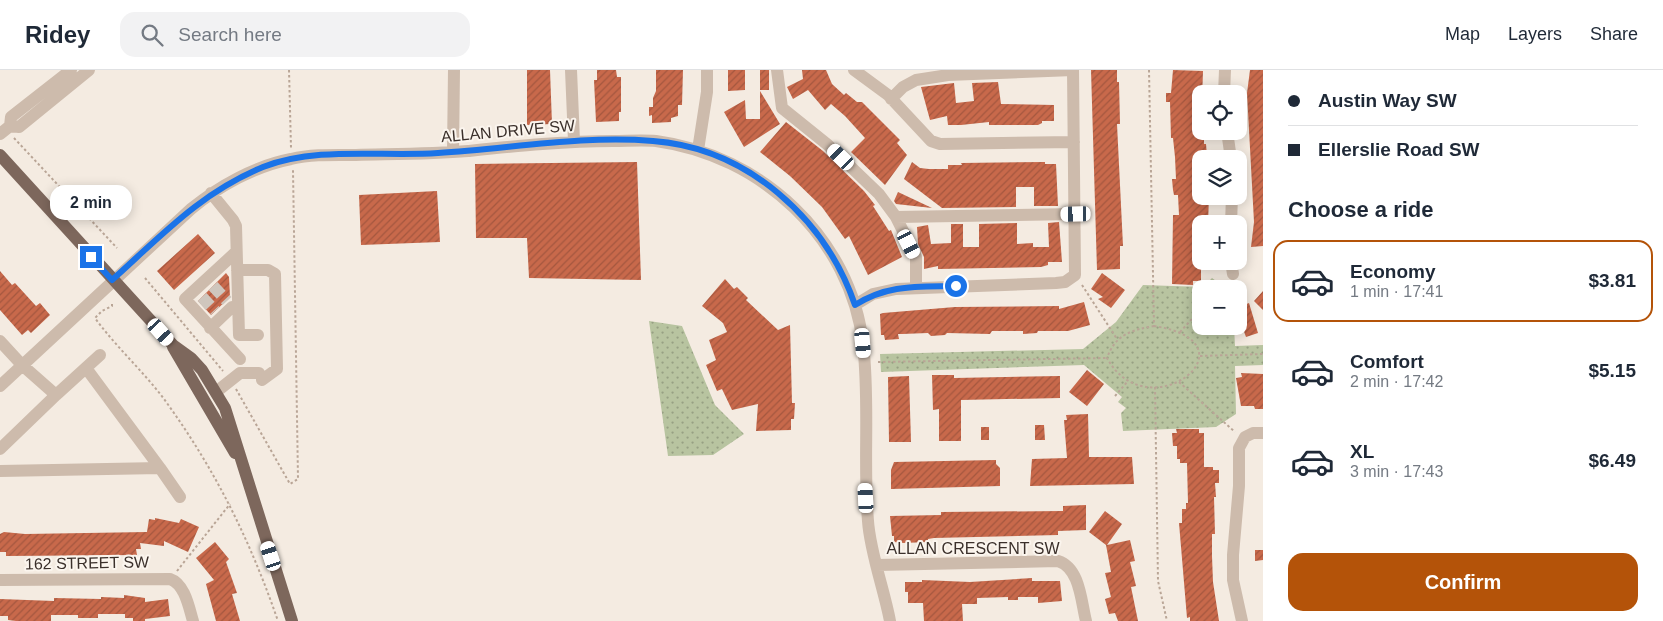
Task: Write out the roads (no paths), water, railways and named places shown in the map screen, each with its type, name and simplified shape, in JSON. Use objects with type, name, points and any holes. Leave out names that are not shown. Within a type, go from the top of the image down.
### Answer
[{"type":"main road","points":[[0,156],[172,345],[191,358],[216,392],[234,430],[242,466],[292,621]]},
{"type":"main road","points":[[172,345],[242,466]]},
{"type":"street","points":[[57,88],[71,70]]},
{"type":"street","points":[[6,130],[11,117],[89,70]]},
{"type":"street","points":[[453,152],[454,70]]},
{"type":"street","points":[[571,70],[574,141]]},
{"type":"street","points":[[698,150],[707,92],[707,70]]},
{"type":"street","points":[[777,70],[782,108],[828,144],[879,194],[896,217],[916,257],[916,287]]},
{"type":"street","points":[[854,70],[891,99],[931,141],[940,144],[1074,142]]},
{"type":"street","points":[[855,305],[872,294],[916,287],[1056,283],[1065,282],[1075,275],[1076,214],[1073,70],[932,77],[916,80],[903,87],[891,99]]},
{"type":"street","points":[[1224,85],[1225,70]]},
{"type":"street","name":"ALLAN DRIVE SW","points":[[0,386],[112,280],[211,193],[263,167],[292,159],[318,156],[453,152],[574,141],[652,141],[698,150],[754,175],[786,199],[812,227],[829,249],[842,271],[855,305],[863,343],[868,526],[890,621]]},
{"type":"street","points":[[211,193],[233,220],[237,270],[232,303],[239,335],[240,359],[236,377]]},
{"type":"street","points":[[896,217],[1076,214]]},
{"type":"street","points":[[236,252],[210,283],[198,294],[185,300],[240,359]]},
{"type":"street","points":[[216,392],[236,377],[261,377],[277,369],[275,274],[268,270],[237,270]]},
{"type":"street","points":[[1232,270],[1233,274]]},
{"type":"street","points":[[210,328],[218,314],[232,303]]},
{"type":"street","points":[[239,335],[258,335]]},
{"type":"street","points":[[0,341],[22,365],[56,395]]},
{"type":"street","points":[[0,449],[100,356]]},
{"type":"street","points":[[86,368],[180,497]]},
{"type":"street","points":[[1242,621],[1235,592],[1233,562],[1240,486],[1240,448],[1243,439],[1252,433],[1263,433]]},
{"type":"street","points":[[0,471],[160,468]]},
{"type":"street","name":"ALLAN CRESCENT SW","points":[[877,565],[1058,561],[1067,564],[1073,571],[1086,621]]},
{"type":"street","name":"162 STREET SW","points":[[0,580],[172,580],[186,598],[193,621]]},
{"type":"tunnel","points":[[213,286],[227,301]]},
{"type":"tunnel","points":[[202,297],[215,311]]}]
